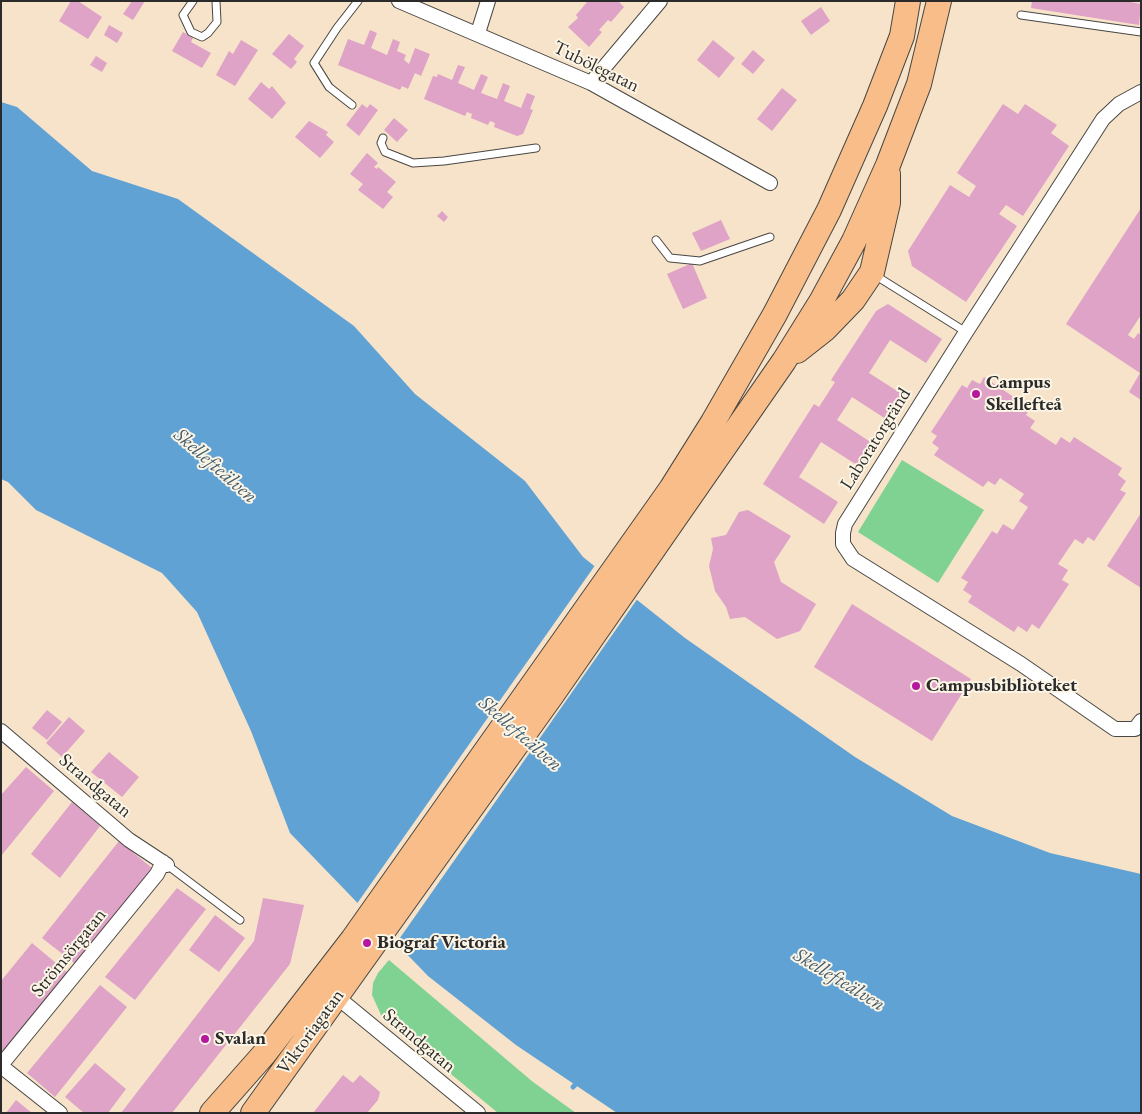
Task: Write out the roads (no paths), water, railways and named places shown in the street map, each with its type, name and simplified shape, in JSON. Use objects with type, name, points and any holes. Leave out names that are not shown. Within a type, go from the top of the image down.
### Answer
[{"type":"highway","points":[[640,550],[671,489],[723,405],[775,314],[829,210],[875,106],[902,36],[908,1]]},
{"type":"highway","points":[[361,945],[640,550],[784,361],[822,300],[854,241],[888,165],[919,84],[939,1]]},
{"type":"highway","points":[[784,361],[832,322],[852,300],[872,272],[888,204],[888,165]]},
{"type":"highway","name":"Viktoriagatan","points":[[253,1113],[337,997],[361,945]]},
{"type":"highway","name":"Viktoriagatan","points":[[212,1113],[361,945]]},
{"type":"street","name":"Tubölegatan","points":[[399,1],[478,33],[591,83],[770,183]]},
{"type":"street","points":[[478,33],[488,1]]},
{"type":"street","points":[[591,83],[660,1]]},
{"type":"street","name":"Laboratorgränd","points":[[1141,92],[1119,104],[1103,120],[845,524],[843,544],[853,559],[1021,664],[1115,729],[1135,729],[1141,721]]},
{"type":"street","name":"Strandgatan","points":[[1,732],[129,840],[165,864]]},
{"type":"street","name":"Strömsörgatan","points":[[1,1066],[165,864]]},
{"type":"street","name":"Strandgatan","points":[[337,997],[478,1113]]},
{"type":"street","points":[[1,1066],[60,1113]]},
{"type":"lane","points":[[193,1],[183,15],[191,32],[202,37],[217,22],[216,1]]},
{"type":"lane","points":[[352,105],[329,87],[314,63],[358,1]]},
{"type":"lane","points":[[1021,15],[1141,32]]},
{"type":"lane","points":[[383,138],[382,143],[385,152],[413,162],[444,161],[536,148]]},
{"type":"lane","points":[[656,240],[670,258],[700,261],[770,237]]},
{"type":"lane","points":[[872,272],[966,332]]},
{"type":"lane","points":[[165,864],[240,920]]},
{"type":"water","name":"Skellefteälven","points":[[1,102],[17,107],[92,171],[178,199],[354,326],[415,394],[525,481],[583,557],[685,638],[855,757],[952,816],[1050,853],[1141,874],[1141,1113],[617,1113],[516,1045],[428,976],[290,833],[251,731],[197,612],[162,573],[36,510],[8,482],[1,479]]},
{"type":"place","name":"Campus Skellefteå","points":[[976,394]]},
{"type":"place","name":"Campusbiblioteket","points":[[916,686]]},
{"type":"place","name":"Biograf Victoria","points":[[367,943]]},
{"type":"place","name":"Svalan","points":[[205,1039]]}]
